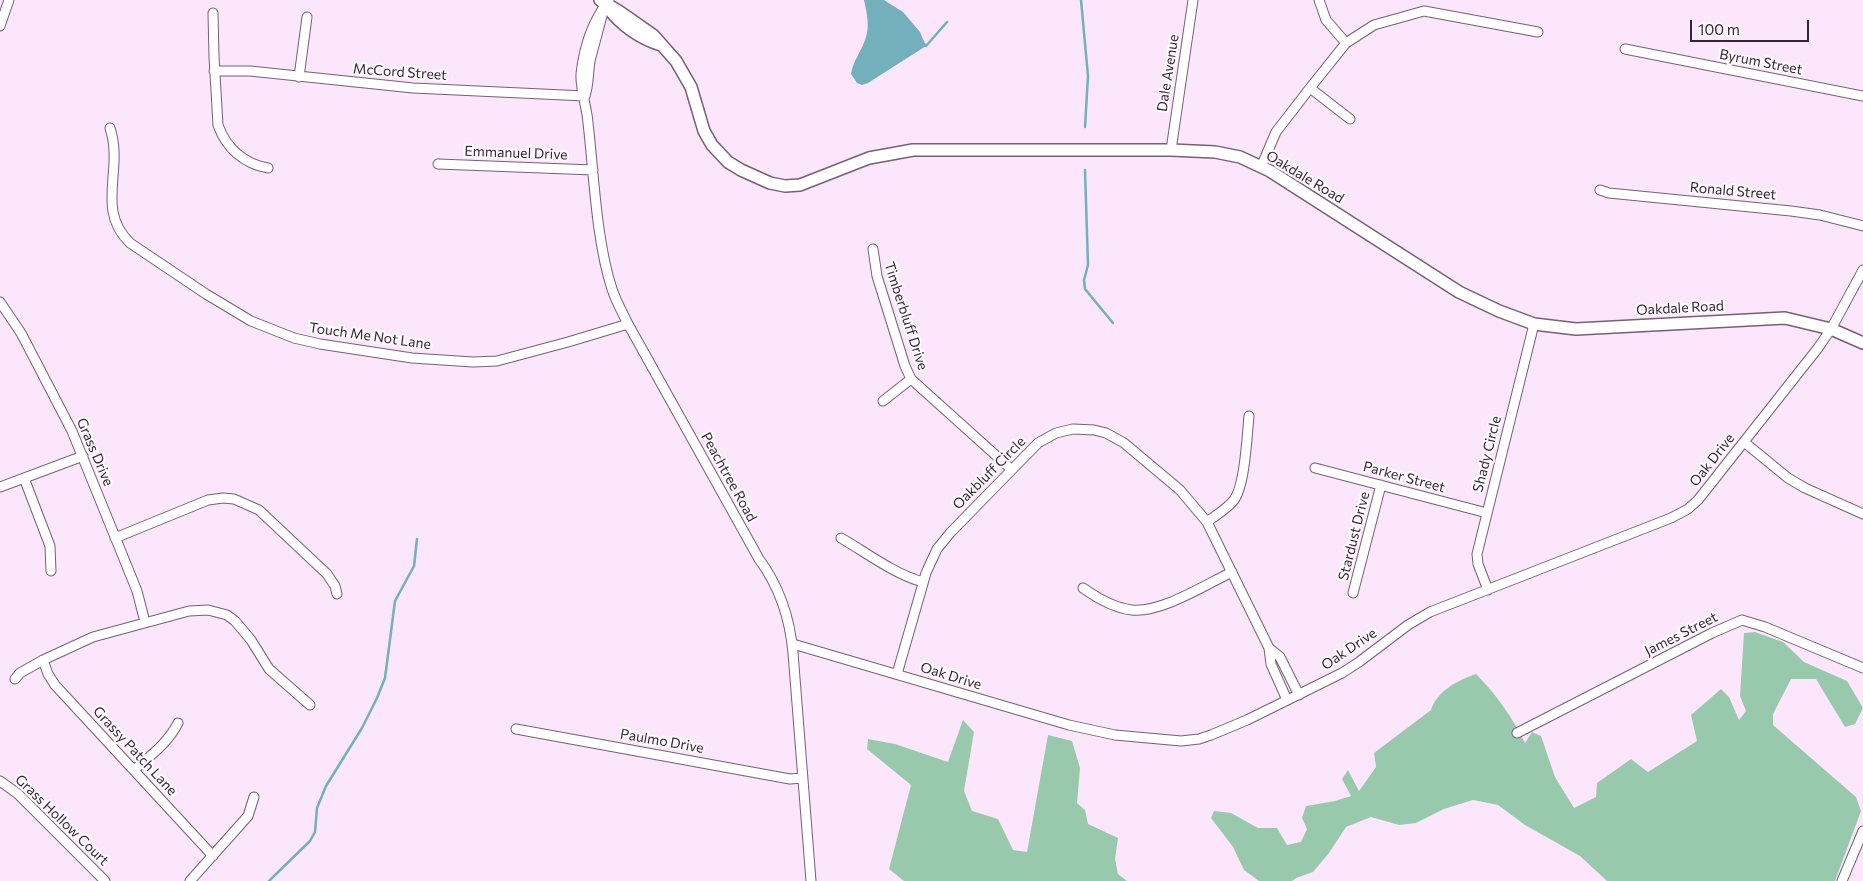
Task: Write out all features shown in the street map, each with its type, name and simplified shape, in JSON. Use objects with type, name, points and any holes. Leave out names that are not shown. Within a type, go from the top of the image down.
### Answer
[{"type":"main road","name":"Oakdale Road","points":[[605,1],[619,21],[649,42],[661,46],[676,61],[691,88],[704,131],[712,145],[728,162],[770,183],[785,186],[800,185],[869,158],[913,150],[1170,150],[1215,152],[1240,157],[1270,171],[1460,292],[1499,311],[1534,324],[1576,329],[1785,318],[1831,329],[1863,343]]},
{"type":"street","points":[[0,26],[9,0]]},
{"type":"street","name":"Dale Avenue","points":[[1170,150],[1193,0]]},
{"type":"street","points":[[1319,0],[1326,20],[1346,43]]},
{"type":"street","points":[[1424,0],[1424,10]]},
{"type":"street","name":"Peachtree Road","points":[[605,1],[586,44],[581,87],[584,96],[606,266],[612,290],[628,324],[759,559],[767,570],[783,604],[793,644],[811,881]]},
{"type":"street","points":[[1261,167],[1276,132],[1310,88],[1346,43],[1374,24],[1424,10],[1538,32]]},
{"type":"street","points":[[214,13],[214,71],[218,125],[231,148],[241,157],[251,163],[268,168]]},
{"type":"street","points":[[299,77],[307,17]]},
{"type":"street","name":"Byrum Street","points":[[1625,49],[1863,96]]},
{"type":"street","name":"McCord Street","points":[[214,71],[250,71],[413,88],[584,96]]},
{"type":"street","points":[[1310,88],[1350,119]]},
{"type":"street","name":"Touch Me Not Lane","points":[[110,128],[116,155],[112,209],[116,226],[122,236],[206,294],[251,321],[278,333],[313,343],[379,354],[473,362],[497,361],[628,324]]},
{"type":"street","name":"Emmanuel Drive","points":[[438,164],[593,170]]},
{"type":"street","name":"Ronald Street","points":[[1600,190],[1609,194],[1791,211],[1820,215],[1863,226]]},
{"type":"street","name":"Timberbluff Drive","points":[[873,248],[877,276],[912,379],[1011,469]]},
{"type":"street","name":"Oak Drive","points":[[793,644],[1069,725],[1113,735],[1181,741],[1198,739],[1247,720],[1342,673],[1418,618],[1680,514],[1698,500],[1831,329],[1863,270]]},
{"type":"street","name":"Grass Drive","points":[[0,302],[21,333],[72,431],[137,591],[145,622]]},
{"type":"street","name":"Shady Circle","points":[[1488,590],[1477,561],[1487,513],[1534,324]]},
{"type":"street","points":[[883,401],[912,379]]},
{"type":"street","points":[[1207,522],[1228,506],[1238,494],[1249,416]]},
{"type":"street","name":"Oakbluff Circle","points":[[897,674],[923,582],[931,560],[943,540],[1038,443],[1056,433],[1083,428],[1115,437],[1124,443],[1180,490],[1207,522],[1269,648],[1271,664],[1287,700]]},
{"type":"street","points":[[1744,442],[1788,478],[1805,488],[1863,514]]},
{"type":"street","points":[[0,487],[83,456]]},
{"type":"street","name":"Parker Street","points":[[1315,468],[1487,513]]},
{"type":"street","points":[[24,478],[50,546],[51,571]]},
{"type":"street","name":"Stardust Drive","points":[[1354,593],[1381,485]]},
{"type":"street","points":[[115,538],[208,500],[234,499],[248,504],[269,518],[327,574],[335,586],[337,594]]},
{"type":"street","points":[[841,538],[914,580],[923,582]]},
{"type":"street","points":[[1083,588],[1117,606],[1143,610],[1168,603],[1232,572]]},
{"type":"street","points":[[15,680],[20,673],[43,660],[93,637],[145,622],[199,610],[227,615],[243,629],[269,668],[310,705]]},
{"type":"street","name":"James Street","points":[[1518,733],[1712,633],[1742,620],[1765,627],[1863,668]]},
{"type":"street","name":"Oakbluff Circle","points":[[1269,648],[1280,658],[1299,694]]},
{"type":"street","name":"Grassy Patch Lane","points":[[43,660],[48,674],[55,685],[213,856]]},
{"type":"street","points":[[134,770],[165,743],[178,723]]},
{"type":"street","name":"Paulmo Drive","points":[[516,729],[790,779],[802,778]]},
{"type":"street","name":"Grass Hollow Court","points":[[0,781],[18,794],[105,881]]},
{"type":"street","points":[[190,881],[248,816],[254,797]]},
{"type":"street","points":[[1842,881],[1863,831]]},
{"type":"green space","points":[[1755,632],[1783,642],[1804,662],[1847,681],[1863,708],[1855,724],[1845,727],[1816,679],[1791,679],[1773,714],[1773,725],[1856,797],[1861,811],[1835,881],[1607,881],[1580,856],[1525,825],[1498,805],[1473,800],[1444,809],[1416,823],[1399,825],[1371,817],[1346,827],[1329,853],[1313,872],[1292,881],[1259,881],[1244,870],[1233,847],[1211,818],[1214,811],[1231,813],[1258,828],[1277,828],[1287,845],[1301,842],[1307,829],[1302,818],[1306,806],[1351,796],[1342,779],[1348,770],[1359,791],[1376,767],[1374,753],[1431,710],[1438,697],[1449,687],[1462,679],[1476,674],[1504,707],[1525,743],[1532,732],[1541,736],[1555,777],[1574,808],[1596,797],[1597,783],[1631,759],[1648,772],[1697,741],[1691,715],[1721,689],[1729,697],[1739,720],[1746,711],[1740,696],[1744,633]]},
{"type":"green space","points":[[963,720],[974,732],[964,791],[972,811],[998,819],[1013,850],[1027,852],[1048,735],[1072,741],[1080,768],[1077,803],[1085,810],[1088,824],[1118,838],[1115,859],[1118,874],[1127,881],[904,881],[889,869],[911,785],[867,749],[868,739],[895,744],[948,762]]},
{"type":"water","points":[[864,0],[884,0],[903,12],[920,32],[926,46],[862,85],[857,83],[851,74],[853,65],[865,40],[868,25]]},
{"type":"waterway","points":[[1081,0],[1088,76],[1085,127]]},
{"type":"waterway","points":[[924,44],[926,46],[947,22]]},
{"type":"waterway","points":[[1085,170],[1088,265],[1084,280],[1085,289],[1113,323]]},
{"type":"waterway","points":[[269,881],[310,841],[315,832],[317,808],[326,786],[362,728],[377,698],[385,678],[395,601],[414,566],[417,539]]}]
